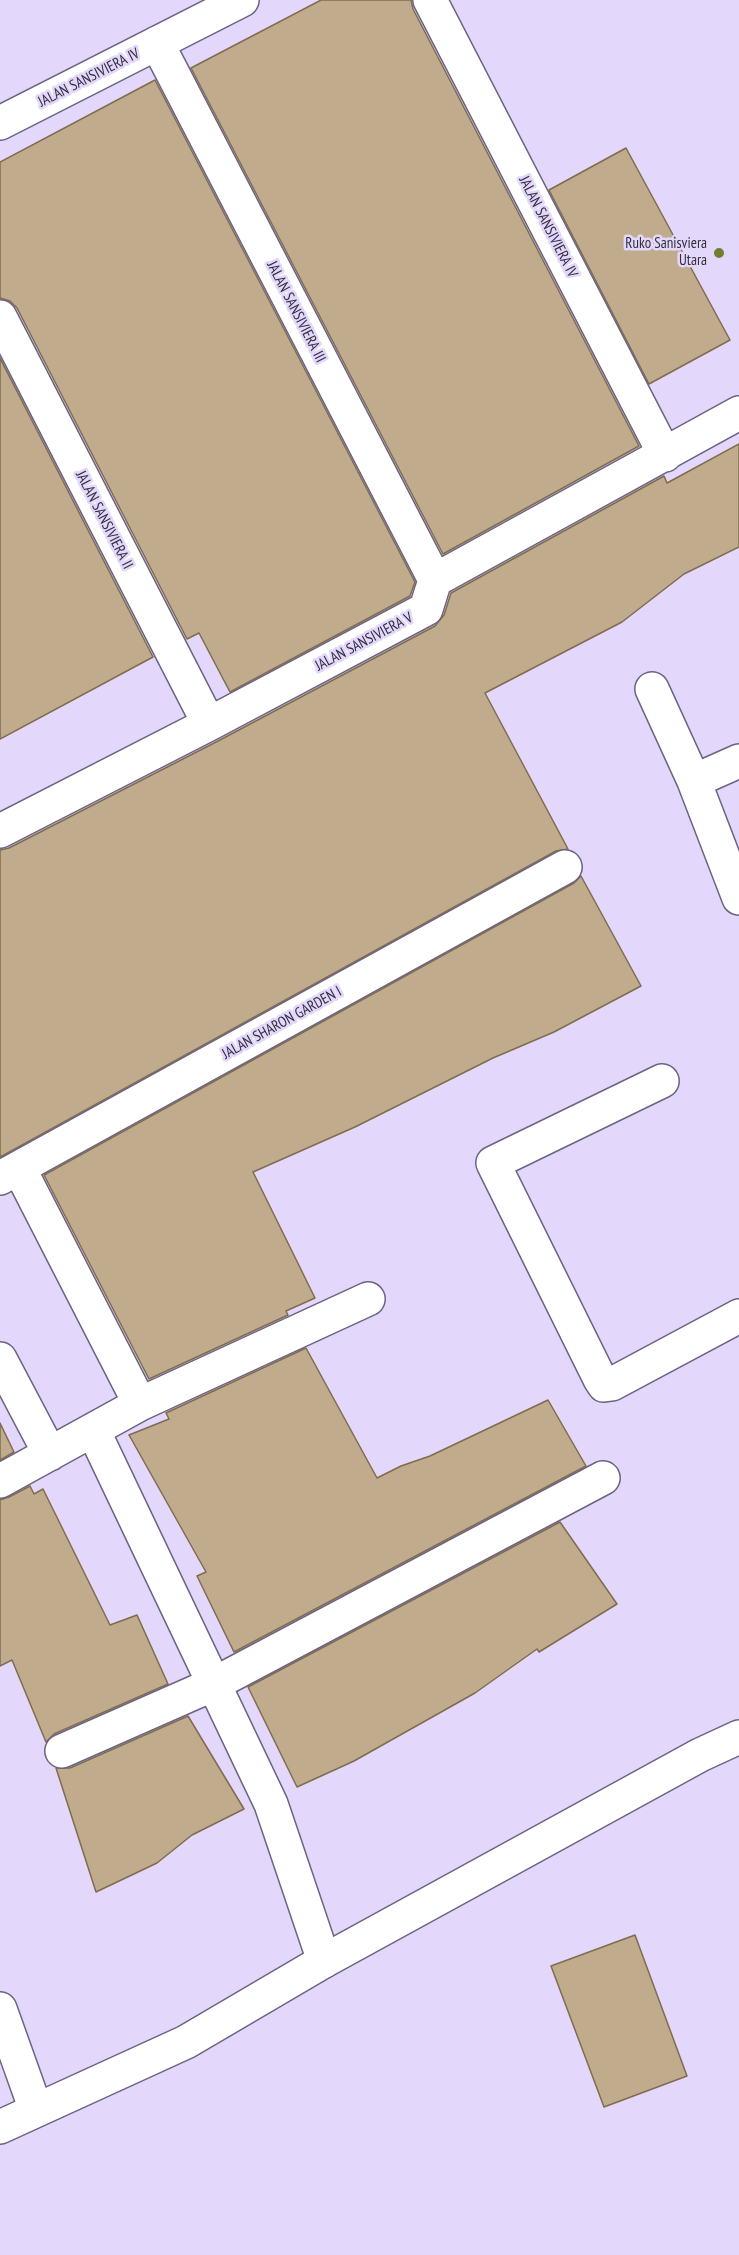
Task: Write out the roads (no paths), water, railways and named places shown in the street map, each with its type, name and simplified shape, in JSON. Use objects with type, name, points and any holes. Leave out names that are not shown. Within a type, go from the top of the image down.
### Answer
[{"type":"street","name":"JALAN SANSIVIERA IV","points":[[0,123],[242,0]]},
{"type":"street","name":"JALAN SANSIVIERA IV","points":[[430,0],[665,455]]},
{"type":"street","name":"JALAN SANSIVIERA III","points":[[157,43],[435,580]]},
{"type":"street","name":"JALAN SANSIVIERA II","points":[[0,316],[209,724]]},
{"type":"street","points":[[435,580],[739,413]]},
{"type":"street","name":"JALAN SANSIVIERA V","points":[[0,831],[426,609],[435,580]]},
{"type":"street","points":[[652,689],[694,781],[739,898]]},
{"type":"street","points":[[694,781],[739,760]]},
{"type":"street","name":"JALAN SHARON GARDEN I","points":[[10,1173],[565,867]]},
{"type":"street","points":[[662,1080],[493,1163],[604,1385],[612,1384],[739,1316]]},
{"type":"street","points":[[10,1173],[140,1404]]},
{"type":"street","points":[[0,1481],[140,1404],[368,1299]]},
{"type":"street","points":[[0,1359],[50,1454]]},
{"type":"street","points":[[93,1430],[271,1804],[324,1961]]},
{"type":"street","points":[[62,1751],[214,1684],[603,1478]]},
{"type":"street","points":[[0,2127],[186,2042],[324,1961],[700,1755],[739,1737]]},
{"type":"street","points":[[0,2009],[36,2110]]},
{"type":"place","name":"Ruko Sanisviera Utara","points":[[719,253]]}]
